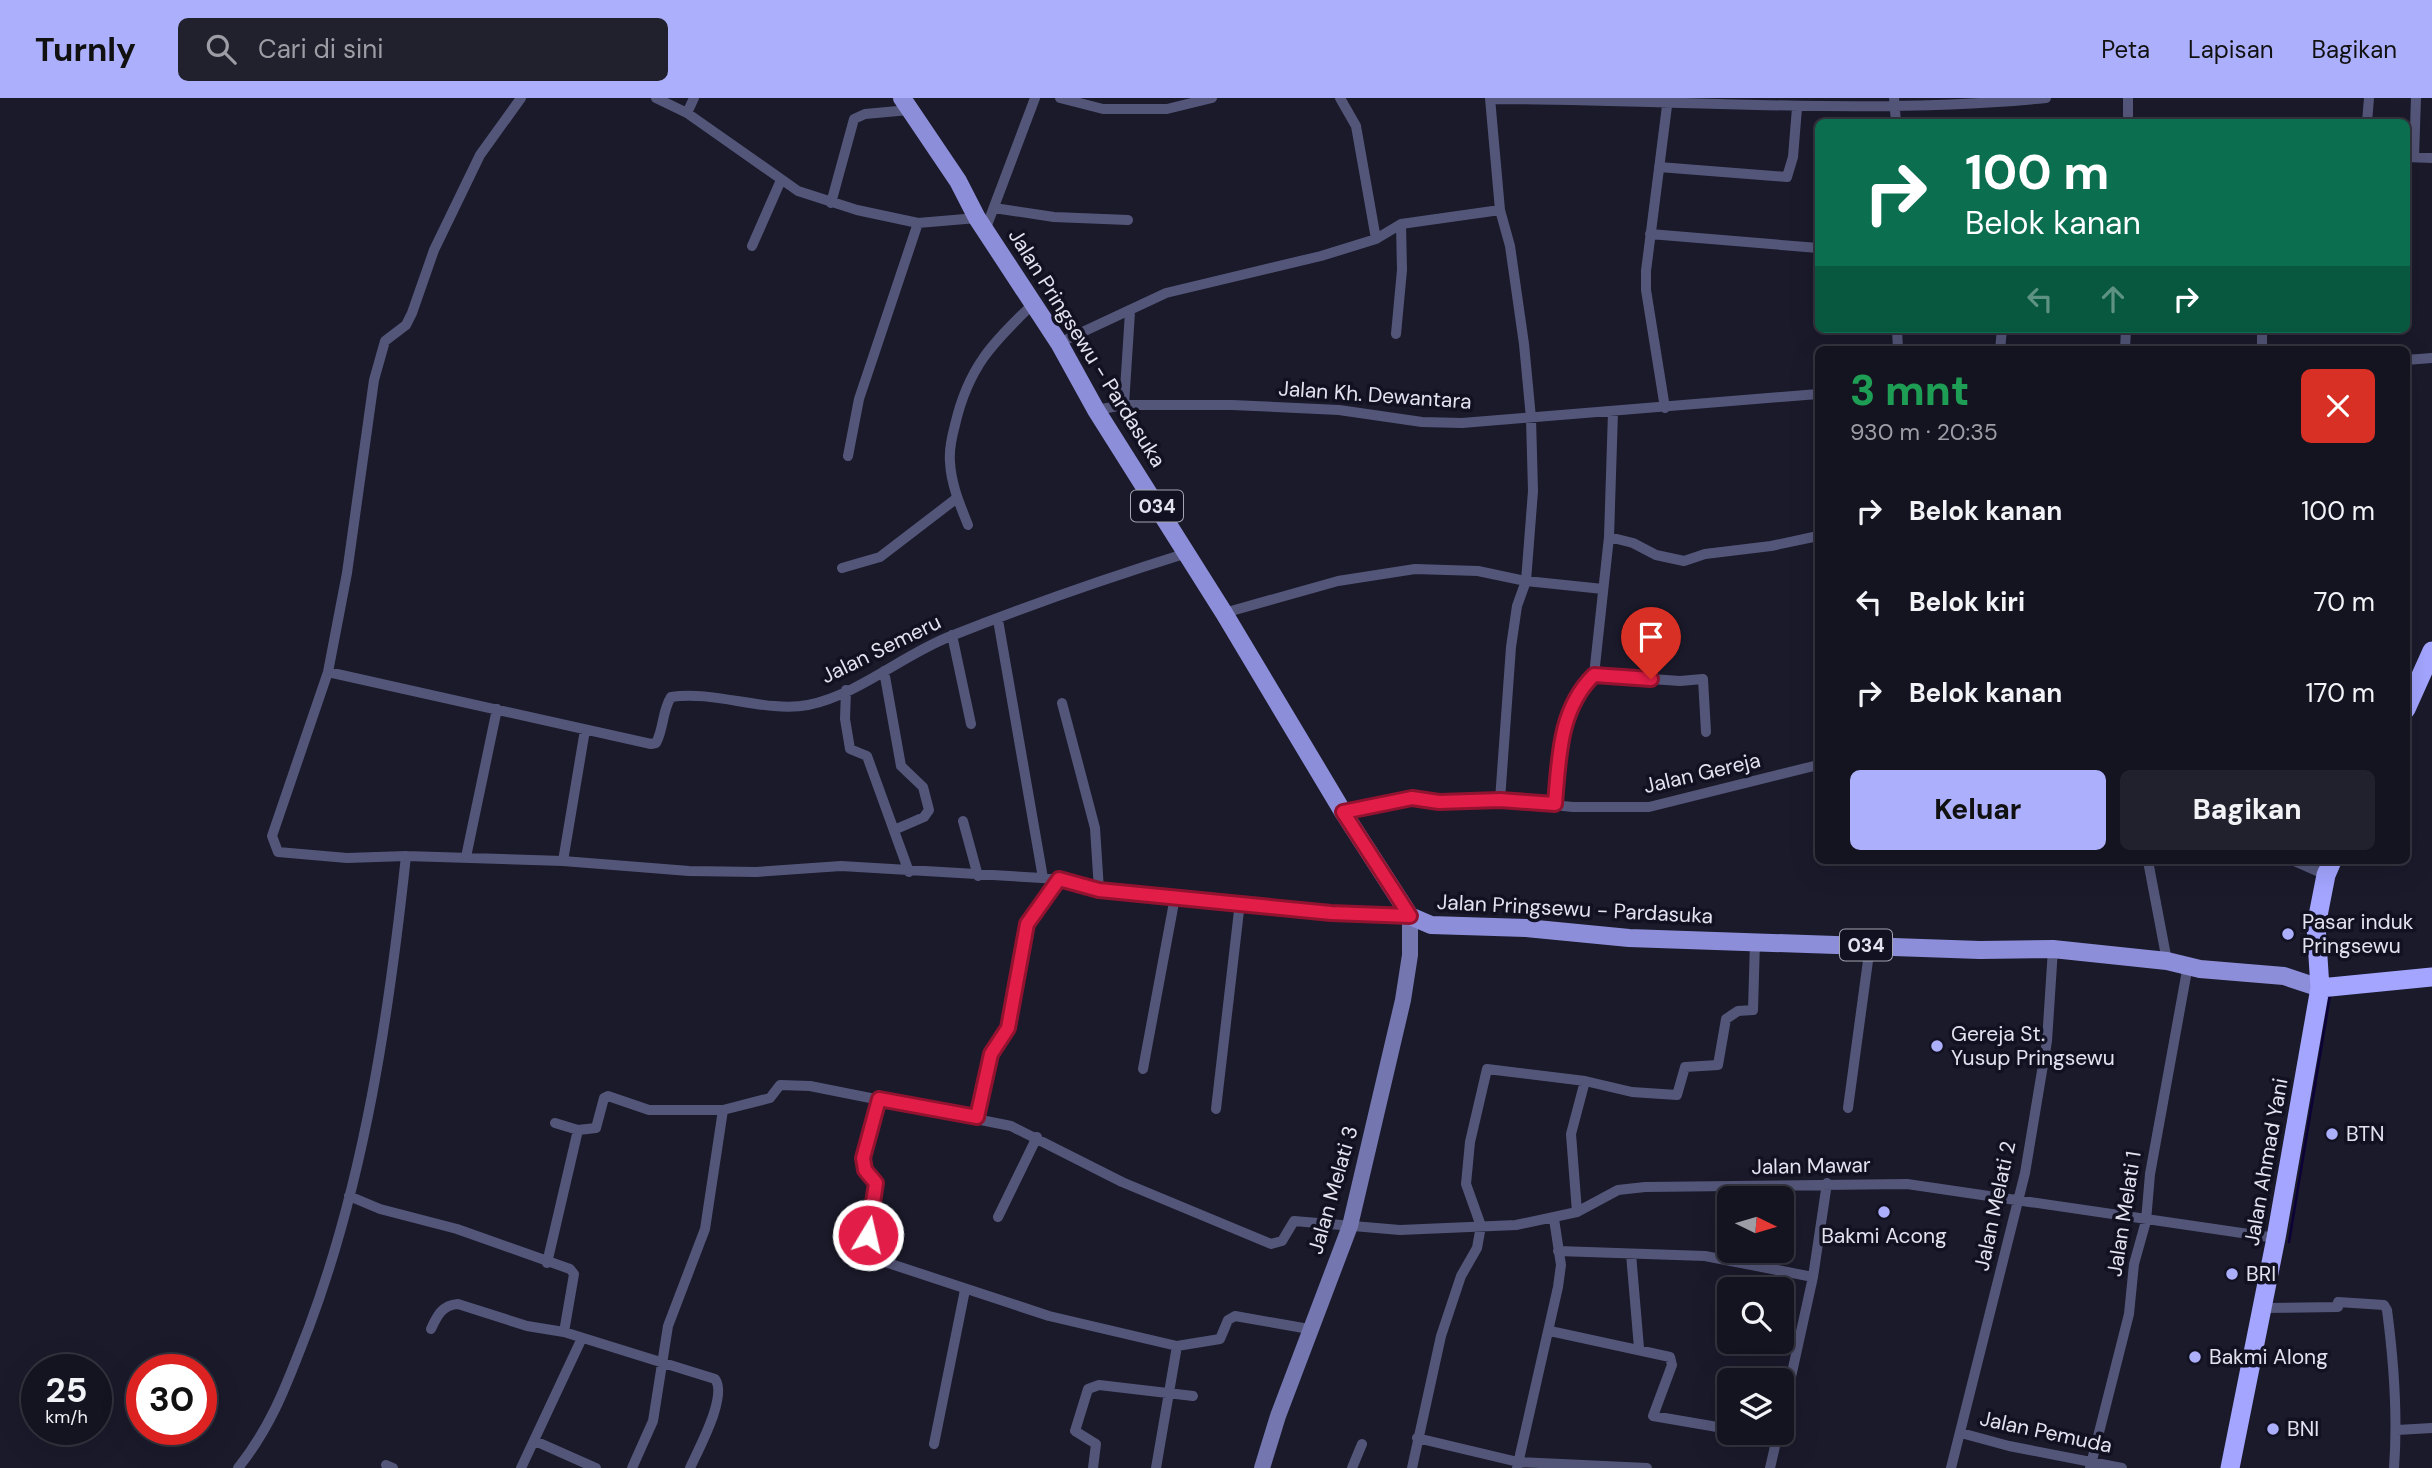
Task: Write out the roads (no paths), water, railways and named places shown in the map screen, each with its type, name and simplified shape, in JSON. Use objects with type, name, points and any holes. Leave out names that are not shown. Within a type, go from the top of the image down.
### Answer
[{"type":"highway","points":[[2410,700],[2432,652]]},
{"type":"highway","name":"Jalan Ahmad Yani","points":[[2230,1468],[2276,1238],[2319,988],[2316,926],[2329,868]]},
{"type":"highway","points":[[2319,988],[2432,979]]},
{"type":"main road","name":"Jalan Pringsewu - Pardasuka","points":[[906,104],[958,181],[1059,343],[1096,410],[1410,916],[1431,925],[1526,928],[1629,938],[1980,950],[2053,948],[2284,976],[2319,988]]},
{"type":"street","points":[[521,98],[480,155],[434,250],[405,325],[385,341],[374,380],[347,573],[328,672],[272,835],[274,847],[278,852],[347,858],[406,856],[563,861],[689,871],[755,872],[841,866],[1059,879],[1099,890],[1331,913],[1410,916]]},
{"type":"street","points":[[656,98],[687,113],[798,191],[831,203],[918,223],[982,223],[994,208],[1035,98]]},
{"type":"street","points":[[687,113],[694,98]]},
{"type":"street","points":[[1060,98],[1103,109],[1167,109],[1212,98]]},
{"type":"street","points":[[1339,98],[1356,126],[1376,239]]},
{"type":"street","points":[[1500,800],[1511,647],[1517,606],[1526,581],[1533,491],[1531,418],[1510,246],[1500,210],[1490,98],[1668,100],[1797,108],[2046,98]]},
{"type":"street","points":[[2127,119],[2128,98]]},
{"type":"street","points":[[2367,119],[2369,98]]},
{"type":"street","points":[[2416,98],[2410,157],[2432,159]]},
{"type":"street","points":[[1665,408],[1646,290],[1650,234],[1668,100]]},
{"type":"street","points":[[831,203],[854,119],[906,104]]},
{"type":"street","points":[[1659,166],[1787,177],[1793,157],[1797,108]]},
{"type":"street","points":[[752,246],[781,180]]},
{"type":"street","points":[[994,208],[1054,217],[1128,220]]},
{"type":"street","points":[[1059,343],[1166,293],[1242,277],[1261,268],[1321,256],[1376,239],[1401,224],[1500,210]]},
{"type":"street","points":[[848,456],[859,399],[918,223]]},
{"type":"street","points":[[1396,334],[1402,270],[1401,224]]},
{"type":"street","points":[[1650,234],[1790,248],[1815,247]]},
{"type":"street","points":[[968,525],[957,498],[949,461],[961,401],[976,365],[996,340],[1033,304]]},
{"type":"street","points":[[1124,405],[1130,312]]},
{"type":"street","points":[[2410,360],[2432,358]]},
{"type":"street","name":"Jalan Kh. Dewantara","points":[[1096,410],[1124,405],[1339,410],[1441,423],[1531,418],[1560,413],[1613,412],[1815,394]]},
{"type":"street","points":[[1555,804],[1564,726],[1574,703],[1594,675],[1609,537],[1613,412]]},
{"type":"street","points":[[842,568],[880,557],[957,498]]},
{"type":"street","points":[[1609,537],[1633,543],[1656,555],[1684,561],[1705,554],[1771,546],[1815,537]]},
{"type":"street","name":"Jalan Semeru","points":[[328,672],[651,744],[656,743],[659,736],[665,706],[671,697],[758,702],[782,708],[811,704],[846,690],[952,635],[998,620],[1071,589],[1187,553]]},
{"type":"street","points":[[1224,613],[1338,581],[1415,569],[1478,572],[1526,581],[1603,589]]},
{"type":"street","points":[[998,620],[1043,878]]},
{"type":"street","points":[[952,635],[971,724]]},
{"type":"street","points":[[884,671],[901,766],[923,787],[928,800],[927,814],[894,830]]},
{"type":"street","points":[[1594,675],[1680,681],[1703,679],[1706,732]]},
{"type":"street","points":[[846,690],[845,719],[850,749],[867,756],[909,872]]},
{"type":"street","points":[[1062,703],[1095,828],[1099,890]]},
{"type":"street","points":[[466,857],[497,709]]},
{"type":"street","points":[[563,861],[585,730]]},
{"type":"street","name":"Jalan Gereja","points":[[1343,812],[1412,798],[1439,802],[1500,800],[1649,807],[1815,766]]},
{"type":"street","points":[[963,821],[978,876]]},
{"type":"street","points":[[238,1468],[276,1413],[328,1278],[349,1196],[393,975],[406,856]]},
{"type":"street","points":[[2149,864],[2167,961]]},
{"type":"street","points":[[2309,864],[2329,868]]},
{"type":"street","points":[[977,1117],[991,1054],[1008,1028],[1027,924],[1059,879]]},
{"type":"street","points":[[1143,1069],[1175,897]]},
{"type":"street","points":[[1216,1109],[1240,902]]},
{"type":"street","name":"Jalan Melati 3","points":[[1262,1468],[1349,1226],[1403,1000],[1410,956],[1410,916]]},
{"type":"street","points":[[1412,1468],[1444,1325],[1461,1276],[1477,1248],[1481,1226],[1466,1184],[1470,1142],[1487,1069],[1584,1081],[1632,1092],[1677,1096],[1685,1067],[1718,1065],[1726,1019],[1738,1011],[1753,1010],[1755,941]]},
{"type":"street","points":[[1848,1108],[1870,946]]},
{"type":"street","name":"Jalan Melati 2","points":[[1951,1468],[2017,1200],[2047,1041],[2053,948]]},
{"type":"street","name":"Jalan Melati 1","points":[[2091,1466],[2129,1314],[2134,1264],[2146,1221],[2150,1174],[2188,965]]},
{"type":"street","points":[[1577,1212],[1571,1134],[1584,1081]]},
{"type":"street","points":[[555,1123],[578,1130],[596,1128],[604,1098],[608,1096],[649,1110],[723,1110],[770,1098],[780,1085],[789,1083],[977,1117],[1011,1126],[1037,1137],[998,1217]]},
{"type":"street","points":[[879,1099],[863,1158],[865,1170],[876,1183],[868,1235],[874,1255],[882,1261],[1049,1316],[1177,1346],[1220,1339],[1228,1320],[1235,1316],[1310,1329]]},
{"type":"street","points":[[632,1468],[653,1421],[660,1362],[677,1299],[705,1229],[723,1110]]},
{"type":"street","points":[[547,1263],[578,1130]]},
{"type":"street","name":"Jalan Mawar","points":[[1037,1137],[1122,1182],[1271,1244],[1282,1241],[1294,1221],[1400,1230],[1516,1225],[1577,1212],[1618,1190],[1827,1183],[1907,1184],[2276,1238]]},
{"type":"street","points":[[1793,1368],[1813,1277],[1827,1183]]},
{"type":"street","points":[[349,1196],[380,1209],[457,1229],[570,1269],[574,1274],[564,1332]]},
{"type":"street","points":[[1518,1465],[1550,1331],[1560,1265],[1554,1219]]},
{"type":"street","points":[[1558,1251],[1704,1256],[1813,1277]]},
{"type":"street","points":[[1631,1254],[1639,1348]]},
{"type":"street","points":[[934,1444],[965,1290]]},
{"type":"street","points":[[2260,1308],[2337,1307],[2338,1302],[2378,1303],[2387,1310],[2397,1430],[2394,1468]]},
{"type":"street","points":[[432,1329],[436,1315],[447,1306],[458,1304],[527,1326],[564,1332],[718,1382],[712,1422],[690,1468]]},
{"type":"street","points":[[1550,1331],[1639,1348],[1670,1357],[1672,1365],[1653,1416],[1717,1427]]},
{"type":"street","points":[[521,1468],[582,1338]]},
{"type":"street","points":[[1156,1468],[1177,1346]]},
{"type":"street","points":[[1093,1468],[1096,1444],[1075,1432],[1087,1389],[1099,1385],[1149,1393],[1168,1391],[1193,1396]]},
{"type":"street","points":[[2397,1430],[2432,1428]]},
{"type":"street","name":"Jalan Pemuda","points":[[1961,1433],[2091,1466],[2122,1468]]},
{"type":"street","points":[[1418,1438],[1518,1465],[1644,1468]]},
{"type":"street","points":[[535,1441],[596,1468]]},
{"type":"street","points":[[1352,1468],[1362,1444]]},
{"type":"street","points":[[1770,1468],[1776,1445]]},
{"type":"waterway","points":[[2289,1242],[2330,995]]},
{"type":"place","name":"Pasar induk Pringsewu","points":[[2288,934]]},
{"type":"place","name":"Gereja St. Yusup Pringsewu","points":[[1937,1046]]},
{"type":"place","name":"BTN","points":[[2332,1134]]},
{"type":"place","name":"Bakmi Acong","points":[[1884,1212]]},
{"type":"place","name":"BRI","points":[[2232,1274]]},
{"type":"place","name":"Bakmi Along","points":[[2195,1357]]},
{"type":"place","name":"BNI","points":[[2273,1429]]}]
